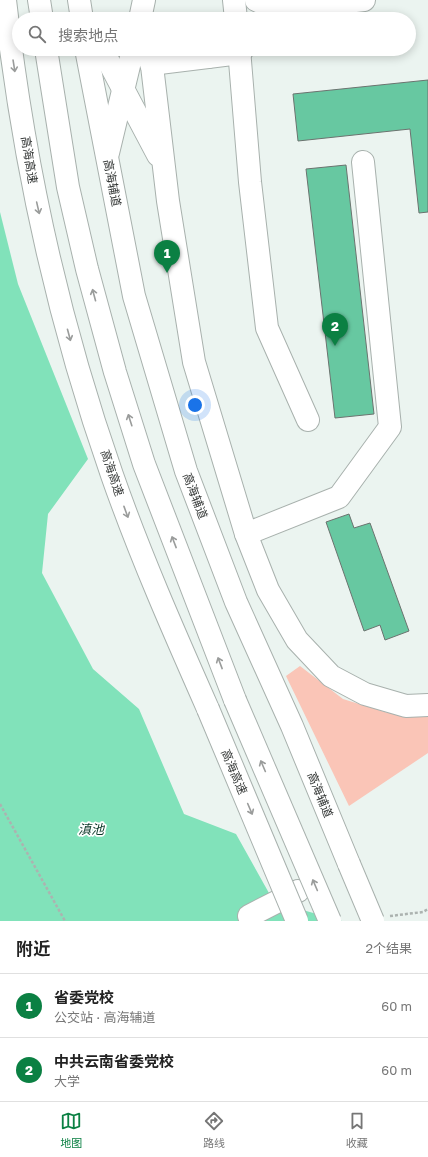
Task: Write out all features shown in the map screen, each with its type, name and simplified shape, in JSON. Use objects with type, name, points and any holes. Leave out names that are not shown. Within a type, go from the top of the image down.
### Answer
[{"type":"main road","name":"高海高速","points":[[5,0],[12,47]]},
{"type":"main road","points":[[40,0],[41,12]]},
{"type":"main road","points":[[141,12],[144,0]]},
{"type":"main road","points":[[144,0],[145,12]]},
{"type":"main road","points":[[234,0],[235,12]]},
{"type":"main road","points":[[256,0],[271,12]]},
{"type":"main road","points":[[286,12],[364,0]]},
{"type":"main road","name":"高海高速","points":[[13,56],[34,193],[82,382],[112,474],[150,577],[297,921]]},
{"type":"main road","points":[[47,56],[68,186],[84,254],[115,372],[144,464],[235,700],[330,921]]},
{"type":"main road","name":"高海辅道","points":[[87,56],[134,296],[186,471],[236,602],[292,726],[373,921]]},
{"type":"main road","points":[[106,56],[164,167]]},
{"type":"main road","points":[[107,160],[131,56]]},
{"type":"main road","points":[[213,56],[151,56],[164,167],[194,362],[246,534],[268,590],[297,640],[331,676],[365,694],[406,706],[428,705]]},
{"type":"main road","points":[[241,56],[250,182],[267,328],[308,420]]},
{"type":"main road","points":[[246,534],[339,497],[390,427],[363,162]]},
{"type":"main road","points":[[251,921],[249,916],[298,891]]},
{"type":"path","points":[[0,804],[65,921]]},
{"type":"shaded area","points":[[300,666],[343,699],[388,713],[428,713],[428,753],[349,806],[286,676]]},
{"type":"water","name":"滇池","points":[[0,212],[18,284],[88,459],[48,514],[42,573],[93,669],[139,709],[184,814],[236,834],[274,902],[342,921],[0,921]]},
{"type":"building","points":[[428,80],[428,212],[419,213],[410,129],[298,141],[293,94]]},
{"type":"building","points":[[346,165],[374,414],[335,418],[306,169]]},
{"type":"building","points":[[349,514],[354,528],[370,523],[409,631],[385,640],[380,625],[364,631],[326,522]]},
{"type":"place","name":"省委党校","points":[[167,273]]},
{"type":"place","name":"中共云南省委党校","points":[[335,346]]}]
